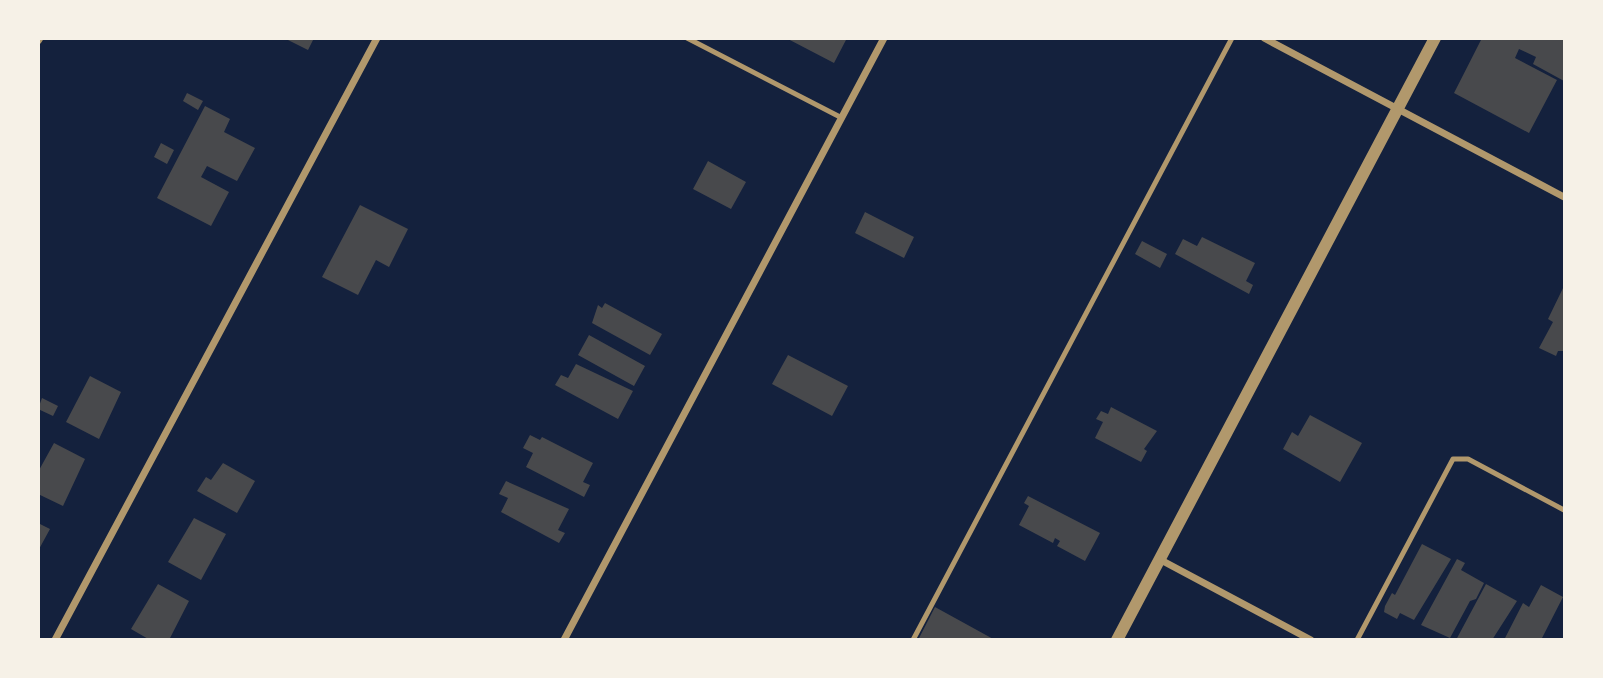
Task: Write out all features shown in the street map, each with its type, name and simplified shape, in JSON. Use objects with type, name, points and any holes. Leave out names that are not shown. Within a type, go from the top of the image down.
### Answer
[{"type":"street","points":[[55,639],[377,38]]},
{"type":"street","points":[[564,639],[884,38]]},
{"type":"street","points":[[1264,38],[1564,197]]},
{"type":"street","points":[[1116,639],[1435,38]]},
{"type":"street","points":[[1159,559],[1311,639]]},
{"type":"lane","points":[[687,38],[842,118]]},
{"type":"lane","points":[[913,639],[1232,38]]},
{"type":"lane","points":[[1357,639],[1453,459],[1468,459],[1564,510]]},
{"type":"building","points":[[284,38],[314,38],[308,50]]},
{"type":"building","points":[[786,38],[847,38],[834,63]]},
{"type":"building","points":[[1482,38],[1564,38],[1564,81],[1533,64],[1536,57],[1519,49],[1515,58],[1557,80],[1529,133],[1454,93]]},
{"type":"building","points":[[187,93],[203,101],[198,110],[183,101]]},
{"type":"building","points":[[205,106],[230,119],[224,132],[255,148],[237,181],[207,166],[201,177],[229,192],[211,226],[157,198]]},
{"type":"building","points":[[161,143],[174,150],[167,164],[154,157]]},
{"type":"building","points":[[708,161],[746,182],[731,209],[693,189]]},
{"type":"building","points":[[360,205],[408,229],[389,267],[376,260],[358,295],[322,277]]},
{"type":"building","points":[[865,212],[914,237],[904,258],[855,233]]},
{"type":"building","points":[[1202,237],[1255,263],[1246,281],[1253,285],[1249,294],[1175,254],[1183,239],[1197,246]]},
{"type":"building","points":[[1142,241],[1167,254],[1160,268],[1135,254]]},
{"type":"building","points":[[1564,286],[1564,351],[1558,351],[1556,356],[1539,348],[1553,322],[1548,319]]},
{"type":"building","points":[[605,303],[662,334],[650,355],[592,323],[598,305],[602,308]]},
{"type":"building","points":[[589,335],[645,366],[634,386],[578,355]]},
{"type":"building","points":[[788,355],[848,386],[832,416],[772,384]]},
{"type":"building","points":[[576,364],[633,391],[618,419],[555,385],[561,375],[568,378]]},
{"type":"building","points":[[90,376],[121,392],[99,439],[66,422]]},
{"type":"building","points":[[42,398],[58,406],[53,416],[38,409]]},
{"type":"building","points":[[1111,407],[1157,431],[1144,449],[1147,451],[1141,462],[1095,438],[1103,422],[1096,419],[1101,411],[1108,414]]},
{"type":"building","points":[[1310,415],[1362,443],[1340,482],[1283,449],[1292,432],[1298,436]]},
{"type":"building","points":[[530,435],[540,440],[542,437],[593,463],[583,482],[590,485],[584,497],[526,467],[533,453],[523,448]]},
{"type":"building","points":[[54,443],[85,459],[63,506],[38,494],[38,472]]},
{"type":"building","points":[[223,463],[255,481],[237,513],[197,491],[206,477],[211,480]]},
{"type":"building","points":[[506,481],[569,509],[558,530],[565,533],[559,543],[501,512],[508,498],[499,494]]},
{"type":"building","points":[[1028,496],[1100,533],[1085,561],[1057,546],[1060,541],[1055,538],[1053,543],[1019,525],[1029,506],[1024,503]]},
{"type":"building","points":[[194,518],[226,534],[201,580],[168,562]]},
{"type":"building","points":[[38,523],[50,529],[38,551]]},
{"type":"building","points":[[1422,544],[1451,559],[1414,620],[1400,613],[1397,619],[1384,612],[1385,606],[1392,593],[1395,595]]},
{"type":"building","points":[[1457,559],[1465,563],[1461,570],[1484,583],[1476,599],[1470,601],[1450,638],[1421,625]]},
{"type":"building","points":[[158,584],[189,601],[169,640],[150,640],[131,629]]},
{"type":"building","points":[[1486,584],[1517,601],[1492,640],[1456,640]]},
{"type":"building","points":[[1541,585],[1563,597],[1541,640],[1504,640],[1523,603],[1529,607]]},
{"type":"building","points":[[935,607],[995,640],[918,640]]}]
